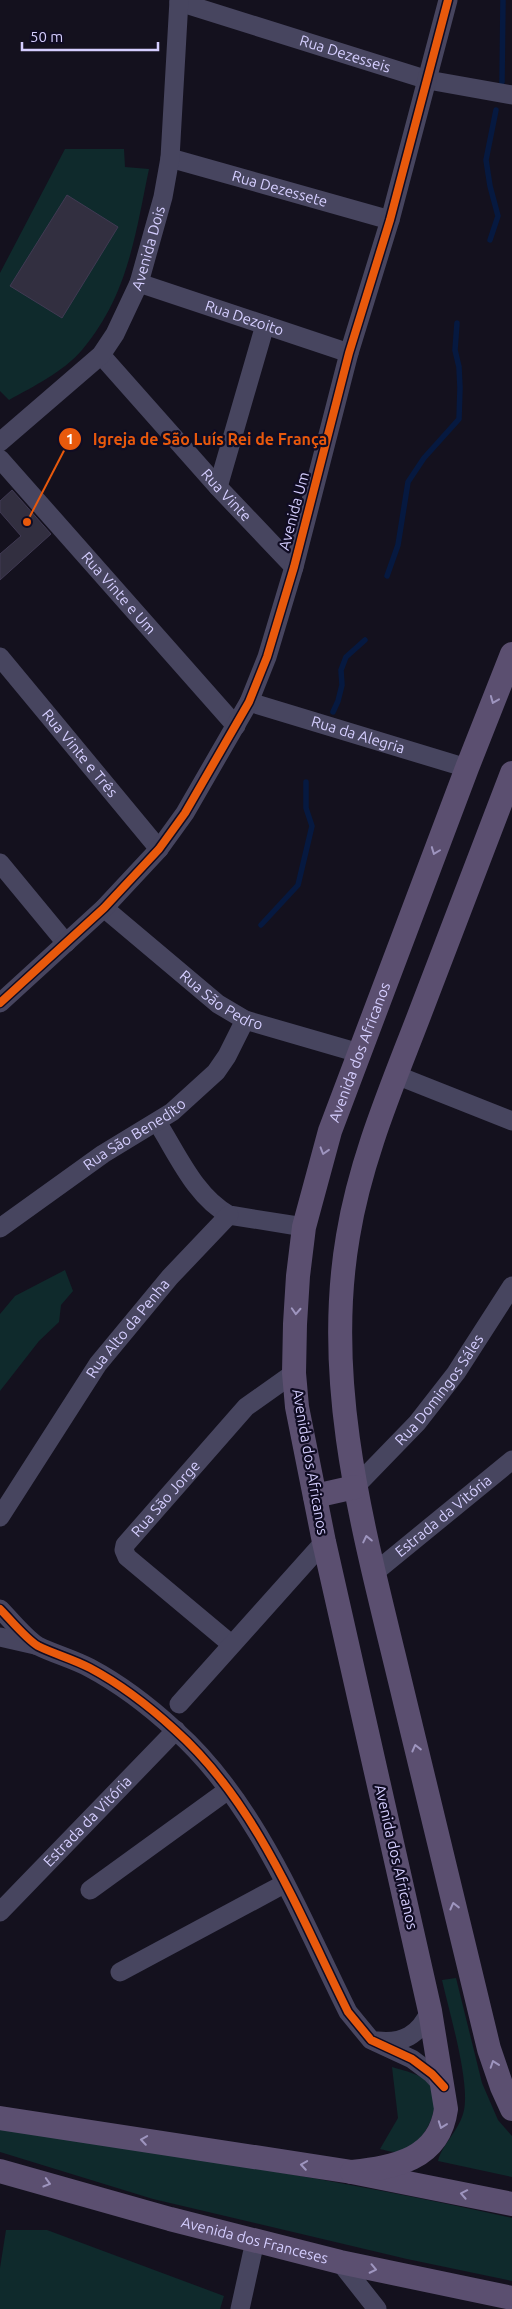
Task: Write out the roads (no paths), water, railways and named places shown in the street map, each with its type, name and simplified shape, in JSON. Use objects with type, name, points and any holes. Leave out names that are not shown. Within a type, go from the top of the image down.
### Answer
[{"type":"main road","name":"Avenida dos Africanos","points":[[352,2172],[397,2165],[425,2150],[437,2137],[444,2119],[444,2087],[430,2011],[324,1542],[297,1407],[294,1373],[298,1276],[304,1227],[330,1131],[512,654]]},
{"type":"main road","points":[[512,774],[396,1075],[368,1153],[356,1196],[348,1236],[342,1280],[339,1336],[341,1388],[355,1486],[374,1573],[489,2049],[512,2109]]},
{"type":"main road","points":[[315,1496],[355,1486]]},
{"type":"main road","points":[[0,2118],[352,2172],[512,2204]]},
{"type":"main road","name":"Avenida dos Franceses","points":[[0,2171],[170,2219],[492,2301],[512,2298]]},
{"type":"street","name":"Avenida Um","points":[[0,1003],[104,908],[159,849],[185,813],[249,702],[262,670],[294,567],[350,353],[390,220],[448,0]]},
{"type":"street","name":"Rua Dezesseis","points":[[179,1],[428,80],[512,95]]},
{"type":"street","name":"Avenida Dois","points":[[0,442],[100,355],[115,334],[139,283],[163,197],[170,158],[179,1]]},
{"type":"street","name":"Rua Dezessete","points":[[170,158],[390,220]]},
{"type":"street","name":"Rua Dezoito","points":[[139,283],[350,353]]},
{"type":"street","points":[[218,487],[265,325]]},
{"type":"street","name":"Rua Vinte","points":[[100,355],[218,487],[294,567]]},
{"type":"street","name":"Rua Vinte e Um","points":[[0,459],[236,726]]},
{"type":"street","name":"Rua Vinte e Três","points":[[0,657],[159,849]]},
{"type":"street","name":"Rua da Alegria","points":[[249,702],[467,768]]},
{"type":"street","points":[[0,863],[66,943]]},
{"type":"street","name":"Rua São Pedro","points":[[104,908],[218,1004],[245,1020],[359,1053]]},
{"type":"street","name":"Rua São Benedito","points":[[0,1228],[103,1154],[172,1112],[216,1072],[227,1056],[245,1020]]},
{"type":"street","points":[[396,1075],[512,1121]]},
{"type":"street","points":[[157,1122],[202,1195],[230,1215],[304,1227]]},
{"type":"street","name":"Rua Alto da Penha","points":[[0,1516],[74,1399],[124,1330],[170,1277],[230,1215]]},
{"type":"street","name":"Rua Domingos Sáles","points":[[355,1486],[417,1423],[456,1373],[512,1286]]},
{"type":"street","name":"Rua São Jorge","points":[[231,1644],[127,1557],[124,1545],[246,1407],[294,1373]]},
{"type":"street","name":"Estrada da Vitória","points":[[374,1573],[512,1460]]},
{"type":"street","points":[[179,1704],[324,1542]]},
{"type":"street","points":[[0,1609],[37,1645]]},
{"type":"street","points":[[0,1638],[37,1645],[64,1655],[92,1669],[129,1693],[176,1730],[228,1790],[260,1833],[348,2012],[371,2040],[412,2059],[432,2074],[444,2087]]},
{"type":"street","name":"Estrada da Vitória","points":[[0,1912],[176,1730]]},
{"type":"street","points":[[90,1890],[228,1790]]},
{"type":"street","points":[[120,1972],[284,1884]]},
{"type":"street","points":[[371,2040],[391,2042],[405,2039],[422,2026],[430,2011]]},
{"type":"street","points":[[240,2309],[255,2241]]},
{"type":"street","points":[[340,2262],[377,2309]]},
{"type":"waterway","points":[[502,82],[503,0]]},
{"type":"waterway","points":[[490,240],[498,216],[490,186],[486,160],[496,110]]},
{"type":"waterway","points":[[387,576],[398,545],[408,482],[424,458],[459,419],[459,367],[455,350],[457,323]]},
{"type":"waterway","points":[[333,712],[342,685],[341,670],[346,657],[365,640]]},
{"type":"waterway","points":[[261,925],[298,885],[312,826],[306,808],[306,782]]},
{"type":"place","name":"Igreja de São Luís Rei de França","points":[[27,522]]}]
